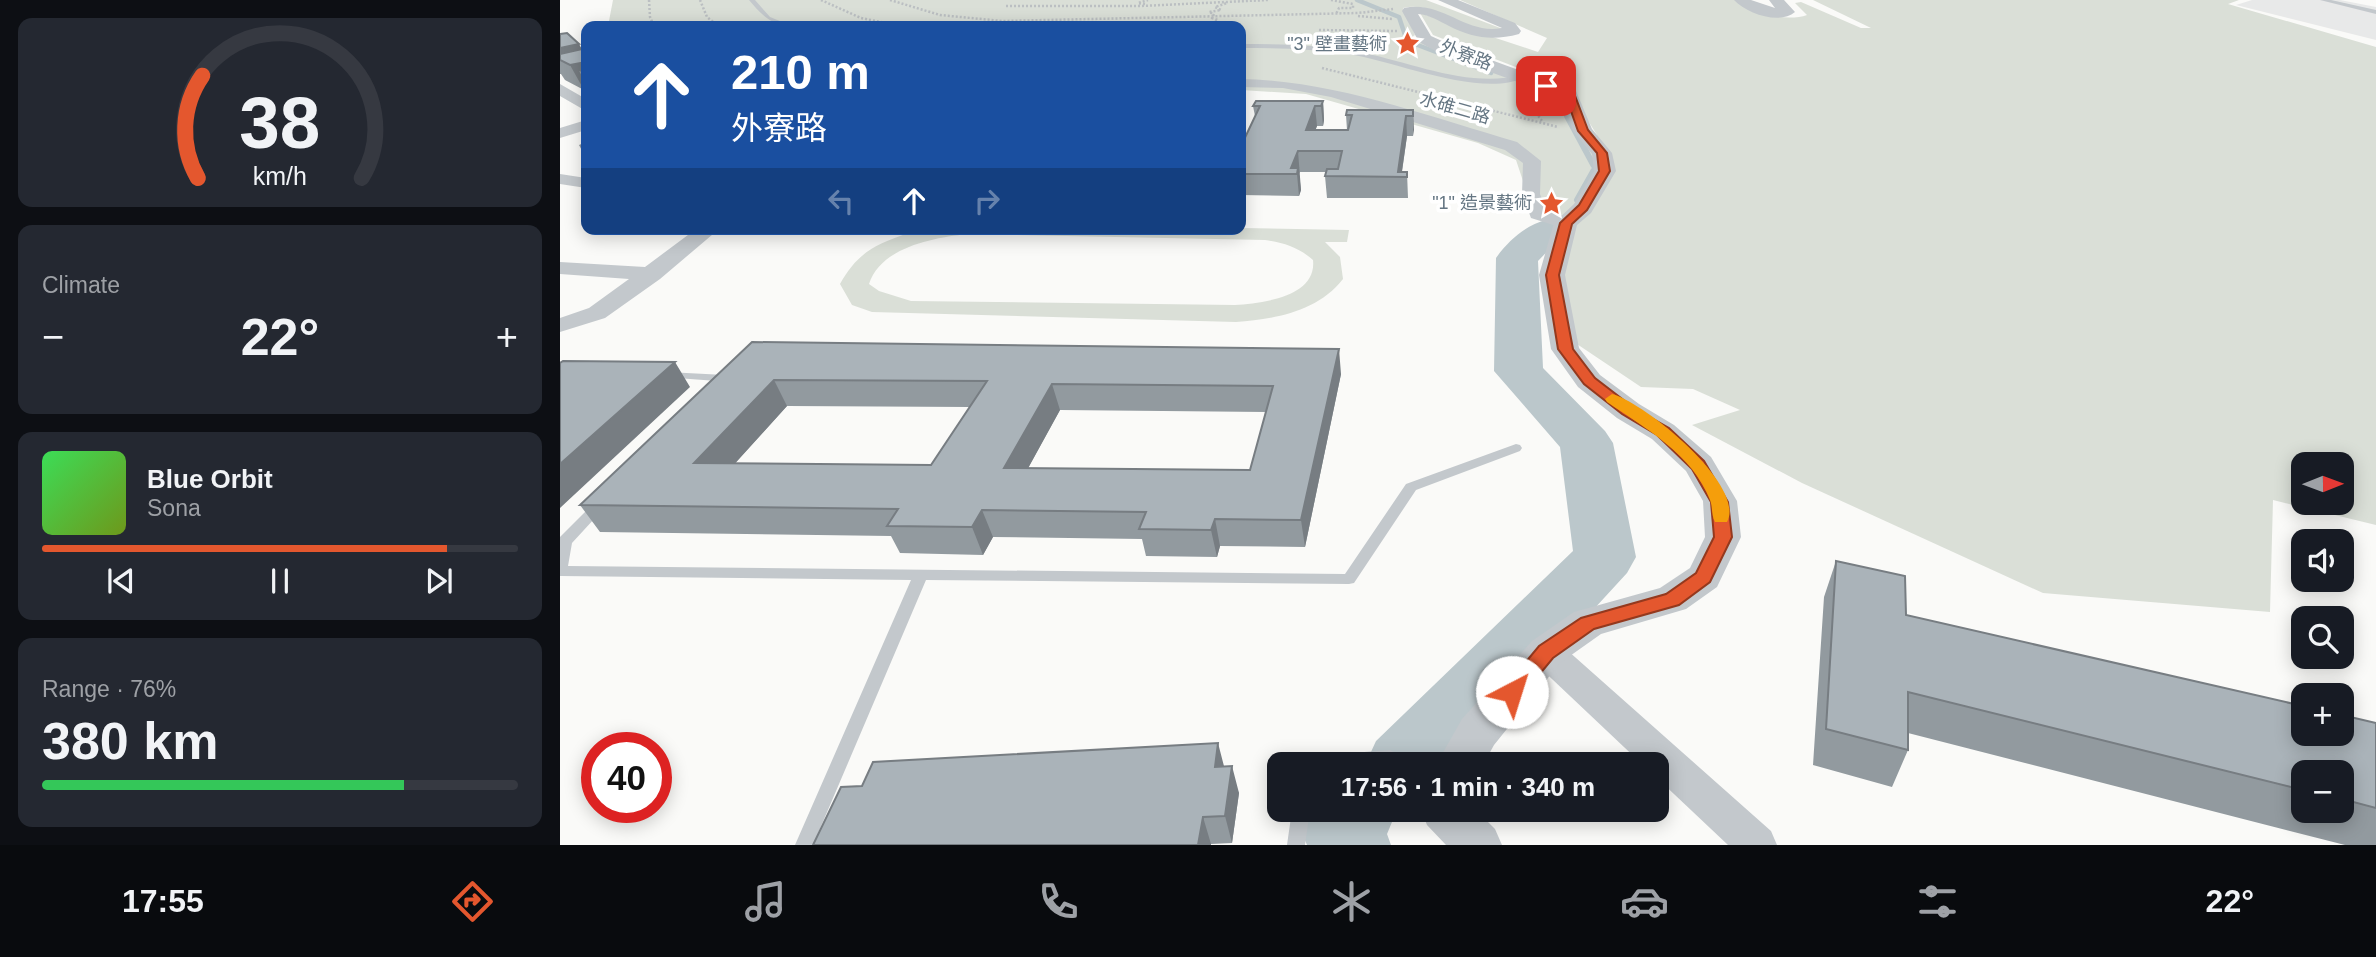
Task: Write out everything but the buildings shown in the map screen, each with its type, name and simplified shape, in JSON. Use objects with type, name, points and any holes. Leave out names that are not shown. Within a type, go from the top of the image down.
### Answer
[{"type":"street","name":"外寮路","points":[[1445,0],[1510,26],[1513,31],[1502,34],[1476,33],[1433,9],[1409,10],[1425,39],[1447,50],[1570,95],[1583,131],[1602,153],[1605,171],[1594,193],[1583,208],[1566,223]]},
{"type":"street","points":[[1741,0],[1755,9],[1788,12],[1776,0]]},
{"type":"street","name":"水碓二路","points":[[1246,83],[1283,84],[1333,93],[1511,146],[1532,161],[1531,194],[1538,214],[1566,223]]},
{"type":"street","points":[[560,89],[581,103]]},
{"type":"street","points":[[560,133],[581,127]]},
{"type":"street","points":[[560,179],[581,182]]},
{"type":"street","points":[[1466,752],[1478,732],[1546,652],[1588,623],[1672,599],[1704,578],[1723,537],[1720,502],[1699,465],[1663,432],[1628,411],[1589,381],[1565,349],[1552,275],[1566,223]]},
{"type":"street","points":[[560,325],[597,313],[701,235]]},
{"type":"street","points":[[560,268],[652,274]]},
{"type":"street","points":[[1546,652],[1757,845]]},
{"type":"street","points":[[1456,822],[1478,845]]},
{"type":"lane","points":[[752,0],[768,18],[776,21]]},
{"type":"lane","points":[[2323,0],[2376,12]]},
{"type":"lane","points":[[1246,46],[1332,50],[1473,79],[1503,82],[1522,77]]},
{"type":"lane","points":[[656,374],[726,378],[707,397]]},
{"type":"lane","points":[[612,493],[565,541],[560,571],[1349,579],[1411,487],[1516,448]]},
{"type":"lane","points":[[804,845],[921,575]]},
{"type":"lane","points":[[1296,845],[1299,822]]},
{"type":"path","points":[[649,0],[652,21]]},
{"type":"path","points":[[700,0],[707,17],[712,21]]},
{"type":"path","points":[[821,0],[861,18],[876,21]]},
{"type":"path","points":[[890,0],[940,15],[1002,21],[1336,14],[1390,9]]},
{"type":"path","points":[[1141,6],[1145,4],[1138,2],[1147,0]]},
{"type":"path","points":[[1006,6],[1141,6],[1268,0]]},
{"type":"path","points":[[1331,0],[1353,4],[1353,8],[1339,8],[1336,14]]},
{"type":"path","points":[[1214,15],[1209,12],[1221,9],[1215,7],[1227,2]]},
{"type":"path","points":[[1336,14],[1391,19],[1398,24],[1400,31]]},
{"type":"path","points":[[1214,15],[1212,18],[1218,20],[1215,21]]},
{"type":"path","points":[[1315,68],[1374,79],[1556,126],[1561,132]]},
{"type":"shaded area","points":[[613,0],[1426,0],[1503,29],[1477,28],[1428,9],[1403,8],[1415,35],[1412,37],[1551,92],[1594,156],[1584,202],[1601,180],[1597,135],[1567,87],[1433,35],[1420,13],[1538,52],[1547,38],[1460,0],[1736,0],[1760,13],[1790,18],[1807,15],[1795,3],[1801,2],[1861,28],[1871,28],[1813,0],[2239,0],[2228,4],[2376,47],[2376,525],[2335,515],[2354,515],[2354,452],[2291,452],[2291,504],[2273,500],[2270,612],[2043,593],[1802,483],[1692,425],[1740,410],[1693,389],[1641,387],[1562,334],[1545,254],[1573,216],[1535,217],[1516,160],[1478,143],[1306,94],[1246,90],[1246,21],[609,21]]},
{"type":"shaded area","points":[[2252,0],[2340,0],[2376,7],[2376,40],[2236,5]]},
{"type":"shaded area","points":[[1246,228],[1349,230],[1347,242],[1325,242],[1340,257],[1343,279],[1333,290],[1294,312],[1266,319],[1236,322],[872,312],[852,305],[840,284],[861,257],[903,235],[960,235],[910,247],[896,253],[875,271],[869,284],[879,291],[911,301],[1235,305],[1273,300],[1297,290],[1312,272],[1313,260],[1290,246],[1265,240],[1017,235],[1246,235]]},
{"type":"waterway","points":[[1357,0],[1399,17],[1406,38],[1415,44],[1491,73]]},
{"type":"waterway","points":[[1553,93],[1560,98]]},
{"type":"waterway","points":[[1560,98],[1595,168],[1577,200]]},
{"type":"waterway","points":[[1416,752],[1605,557],[1586,443],[1519,371],[1517,258],[1546,232]]},
{"type":"waterway","points":[[1347,822],[1340,829],[1351,845]]},
{"type":"slow traffic","points":[[1612,399],[1663,432],[1699,465],[1720,502],[1721,517]]},
{"type":"place","name":"\"3\" 壁畫藝術","points":[[1407,44]]},
{"type":"place","name":"\"1\" 造景藝術","points":[[1552,203]]},
{"type":"route","points":[[1512,692],[1546,652],[1588,623],[1672,599],[1704,578],[1723,537],[1720,502],[1699,465],[1663,432],[1628,411],[1589,381],[1565,349],[1552,275],[1566,223],[1583,208],[1605,171],[1602,153],[1583,131],[1570,95],[1546,86]]}]
